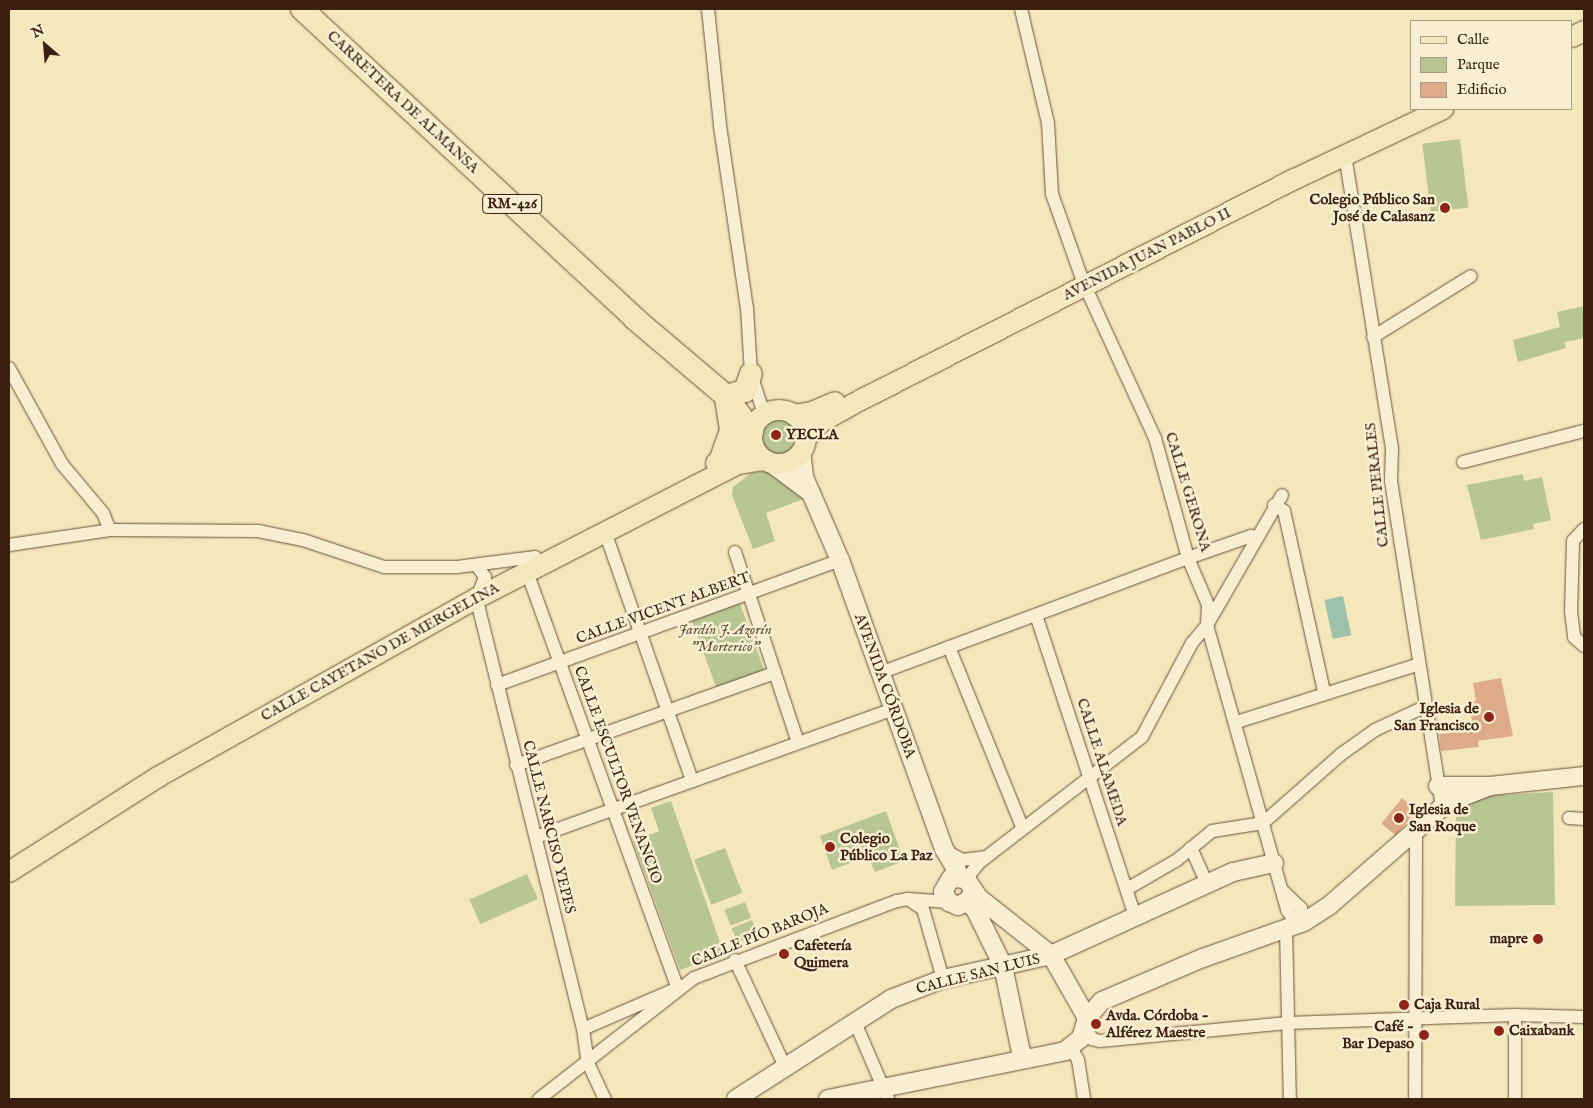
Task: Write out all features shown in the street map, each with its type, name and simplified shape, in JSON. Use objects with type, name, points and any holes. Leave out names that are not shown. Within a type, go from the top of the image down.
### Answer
[{"type":"highway","name":"CARRETERA DE ALMANSA","points":[[302,9],[634,318],[726,396]]},
{"type":"highway","points":[[720,461],[731,430],[726,396],[745,392],[764,411]]},
{"type":"highway","name":"RM-426","points":[[726,396],[764,411]]},
{"type":"main road","name":"AVENIDA JUAN PABLO II","points":[[851,399],[1414,110]]},
{"type":"main road","name":"AVENIDA JUAN PABLO II","points":[[1083,281],[1441,110]]},
{"type":"main road","points":[[764,411],[812,412],[851,399]]},
{"type":"main road","name":"CALLE CAYETANO DE MERGELINA","points":[[9,861],[152,769],[479,583],[531,565],[605,532],[738,464],[790,461],[821,422],[851,399]]},
{"type":"main road","points":[[764,411],[803,425],[804,445]]},
{"type":"main road","points":[[764,411],[768,461],[811,494]]},
{"type":"main road","name":"CALLE CAYETANO DE MERGELINA","points":[[531,565],[720,461],[764,411]]},
{"type":"main road","name":"AVENIDA CÓRDOBA","points":[[804,445],[802,468],[811,494],[840,560],[892,709],[946,853],[956,891]]},
{"type":"main road","name":"CALLE CAYETANO DE MERGELINA","points":[[9,872],[158,777],[479,583]]},
{"type":"main road","points":[[1438,786],[1490,786],[1584,776]]},
{"type":"main road","points":[[828,1099],[885,1092],[1027,1058],[1075,1054],[1087,1023],[1102,1001],[1211,955],[1296,925],[1411,834],[1438,810],[1455,798],[1490,786]]},
{"type":"main road","name":"CALLE SAN LUIS","points":[[746,1097],[854,1020],[891,999],[943,980],[1051,955],[1136,919],[1240,869],[1274,863]]},
{"type":"main road","points":[[956,891],[1051,955],[1087,1023]]},
{"type":"main road","points":[[956,891],[975,909],[1003,966],[1021,1052],[1027,1058]]},
{"type":"street","points":[[708,9],[720,126],[764,411]]},
{"type":"street","name":"CALLE GERONA","points":[[1021,9],[1048,123],[1052,194],[1083,281],[1152,430],[1188,558],[1208,605],[1207,625],[1237,722],[1286,910],[1296,925]]},
{"type":"street","name":"CALLE PERALES","points":[[1345,155],[1392,450],[1391,481],[1417,665],[1438,786],[1438,810]]},
{"type":"street","points":[[1373,337],[1472,276]]},
{"type":"street","points":[[9,368],[62,464],[103,513],[110,530]]},
{"type":"street","points":[[1463,462],[1584,431]]},
{"type":"street","points":[[928,920],[994,852],[1142,737],[1192,642],[1207,625],[1282,495]]},
{"type":"street","points":[[1274,506],[1284,510],[1324,692]]},
{"type":"street","points":[[1584,529],[1574,541],[1571,611],[1574,637],[1584,646]]},
{"type":"street","points":[[9,545],[110,530],[258,531],[303,540],[384,567],[479,583],[531,565]]},
{"type":"street","points":[[605,532],[692,781]]},
{"type":"street","points":[[880,673],[1188,558],[1251,536],[1257,538]]},
{"type":"street","points":[[735,552],[798,742]]},
{"type":"street","name":"CALLE VICENT ALBERT","points":[[497,685],[641,635],[840,560]]},
{"type":"street","name":"CALLE ESCULTOR VENANCIO","points":[[531,565],[561,663],[591,741],[613,809],[678,988]]},
{"type":"street","name":"CALLE NARCISO YEPES","points":[[479,583],[497,685],[584,1029],[588,1063],[605,1099]]},
{"type":"street","name":"CALLE ALAMEDA","points":[[1036,615],[1136,919]]},
{"type":"street","points":[[949,648],[1023,829]]},
{"type":"street","points":[[1237,722],[1324,692],[1417,665]]},
{"type":"street","points":[[516,765],[591,741],[775,673]]},
{"type":"street","points":[[1127,889],[1218,829],[1263,823],[1340,754],[1375,730],[1424,707]]},
{"type":"street","points":[[536,837],[892,709]]},
{"type":"street","points":[[1570,818],[1584,819]]},
{"type":"street","points":[[1411,834],[1416,839],[1415,1099]]},
{"type":"street","points":[[1191,848],[1208,886]]},
{"type":"street","points":[[946,853],[967,861],[994,852]]},
{"type":"street","points":[[908,899],[956,891]]},
{"type":"street","points":[[908,899],[920,905],[928,920],[928,935],[943,980]]},
{"type":"street","name":"CALLE PÍO BAROJA","points":[[539,1099],[588,1063],[678,988],[735,960],[908,899]]},
{"type":"street","points":[[1290,1099],[1287,1023],[1296,925]]},
{"type":"street","points":[[735,960],[786,1069]]},
{"type":"street","points":[[584,1029],[678,988]]},
{"type":"street","points":[[1515,1015],[1515,1099]]},
{"type":"street","points":[[1087,1023],[1092,1039],[1100,1041],[1287,1023],[1515,1015],[1584,1017]]},
{"type":"street","points":[[854,1020],[885,1092]]},
{"type":"street","points":[[1084,1099],[1075,1054],[1100,1041]]},
{"type":"green space","points":[[1460,139],[1468,207],[1431,212],[1422,144]]},
{"type":"green space","points":[[1584,306],[1584,338],[1565,342],[1566,348],[1518,362],[1513,340],[1560,327],[1557,312]]},
{"type":"green space","points":[[779,418],[792,424],[798,437],[792,450],[779,456],[766,450],[760,437],[766,424]]},
{"type":"green space","points":[[768,471],[806,498],[766,513],[775,541],[753,549],[732,495],[733,487],[751,473]]},
{"type":"green space","points":[[1523,474],[1524,481],[1542,477],[1551,520],[1533,524],[1534,529],[1481,540],[1467,485]]},
{"type":"green space","name":"Jardín J. Azorín \"Morterico\"","points":[[739,601],[765,673],[717,691],[691,618]]},
{"type":"green space","points":[[1553,792],[1555,905],[1455,906],[1456,807],[1480,796]]},
{"type":"green space","points":[[671,801],[724,954],[680,970],[633,841],[659,831],[651,808]]},
{"type":"green space","points":[[886,811],[904,861],[875,872],[868,856],[832,870],[820,836]]},
{"type":"green space","points":[[725,848],[742,893],[711,905],[694,860]]},
{"type":"green space","points":[[527,874],[538,899],[480,924],[469,900]]},
{"type":"green space","points":[[745,902],[751,918],[731,926],[724,910]]},
{"type":"green space","points":[[752,920],[758,935],[738,943],[732,928]]},
{"type":"shaded area","points":[[1343,596],[1351,635],[1333,639],[1324,600]]},
{"type":"building","name":"Iglesia de San Francisco","points":[[1501,678],[1513,736],[1478,741],[1479,747],[1441,751],[1439,734],[1451,733],[1452,726],[1472,723],[1470,702],[1476,701],[1473,683]]},
{"type":"building","name":"Iglesia de San Roque","points":[[1402,798],[1417,810],[1396,836],[1381,824]]},
{"type":"place","name":"Colegio Público San José de Calasanz","points":[[1445,208]]},
{"type":"place","name":"YECLA","points":[[776,435]]},
{"type":"place","name":"Iglesia de San Francisco","points":[[1489,717]]},
{"type":"place","name":"Iglesia de San Roque","points":[[1399,818]]},
{"type":"place","name":"Colegio Público La Paz","points":[[830,847]]},
{"type":"place","name":"mapre","points":[[1538,939]]},
{"type":"place","name":"Cafetería Quimera","points":[[784,954]]},
{"type":"place","name":"Caja Rural","points":[[1404,1005]]},
{"type":"place","name":"Avda. Córdoba - Alférez Maestre","points":[[1096,1024]]},
{"type":"place","name":"Caixabank","points":[[1499,1031]]},
{"type":"place","name":"Café - Bar Depaso","points":[[1424,1035]]}]
